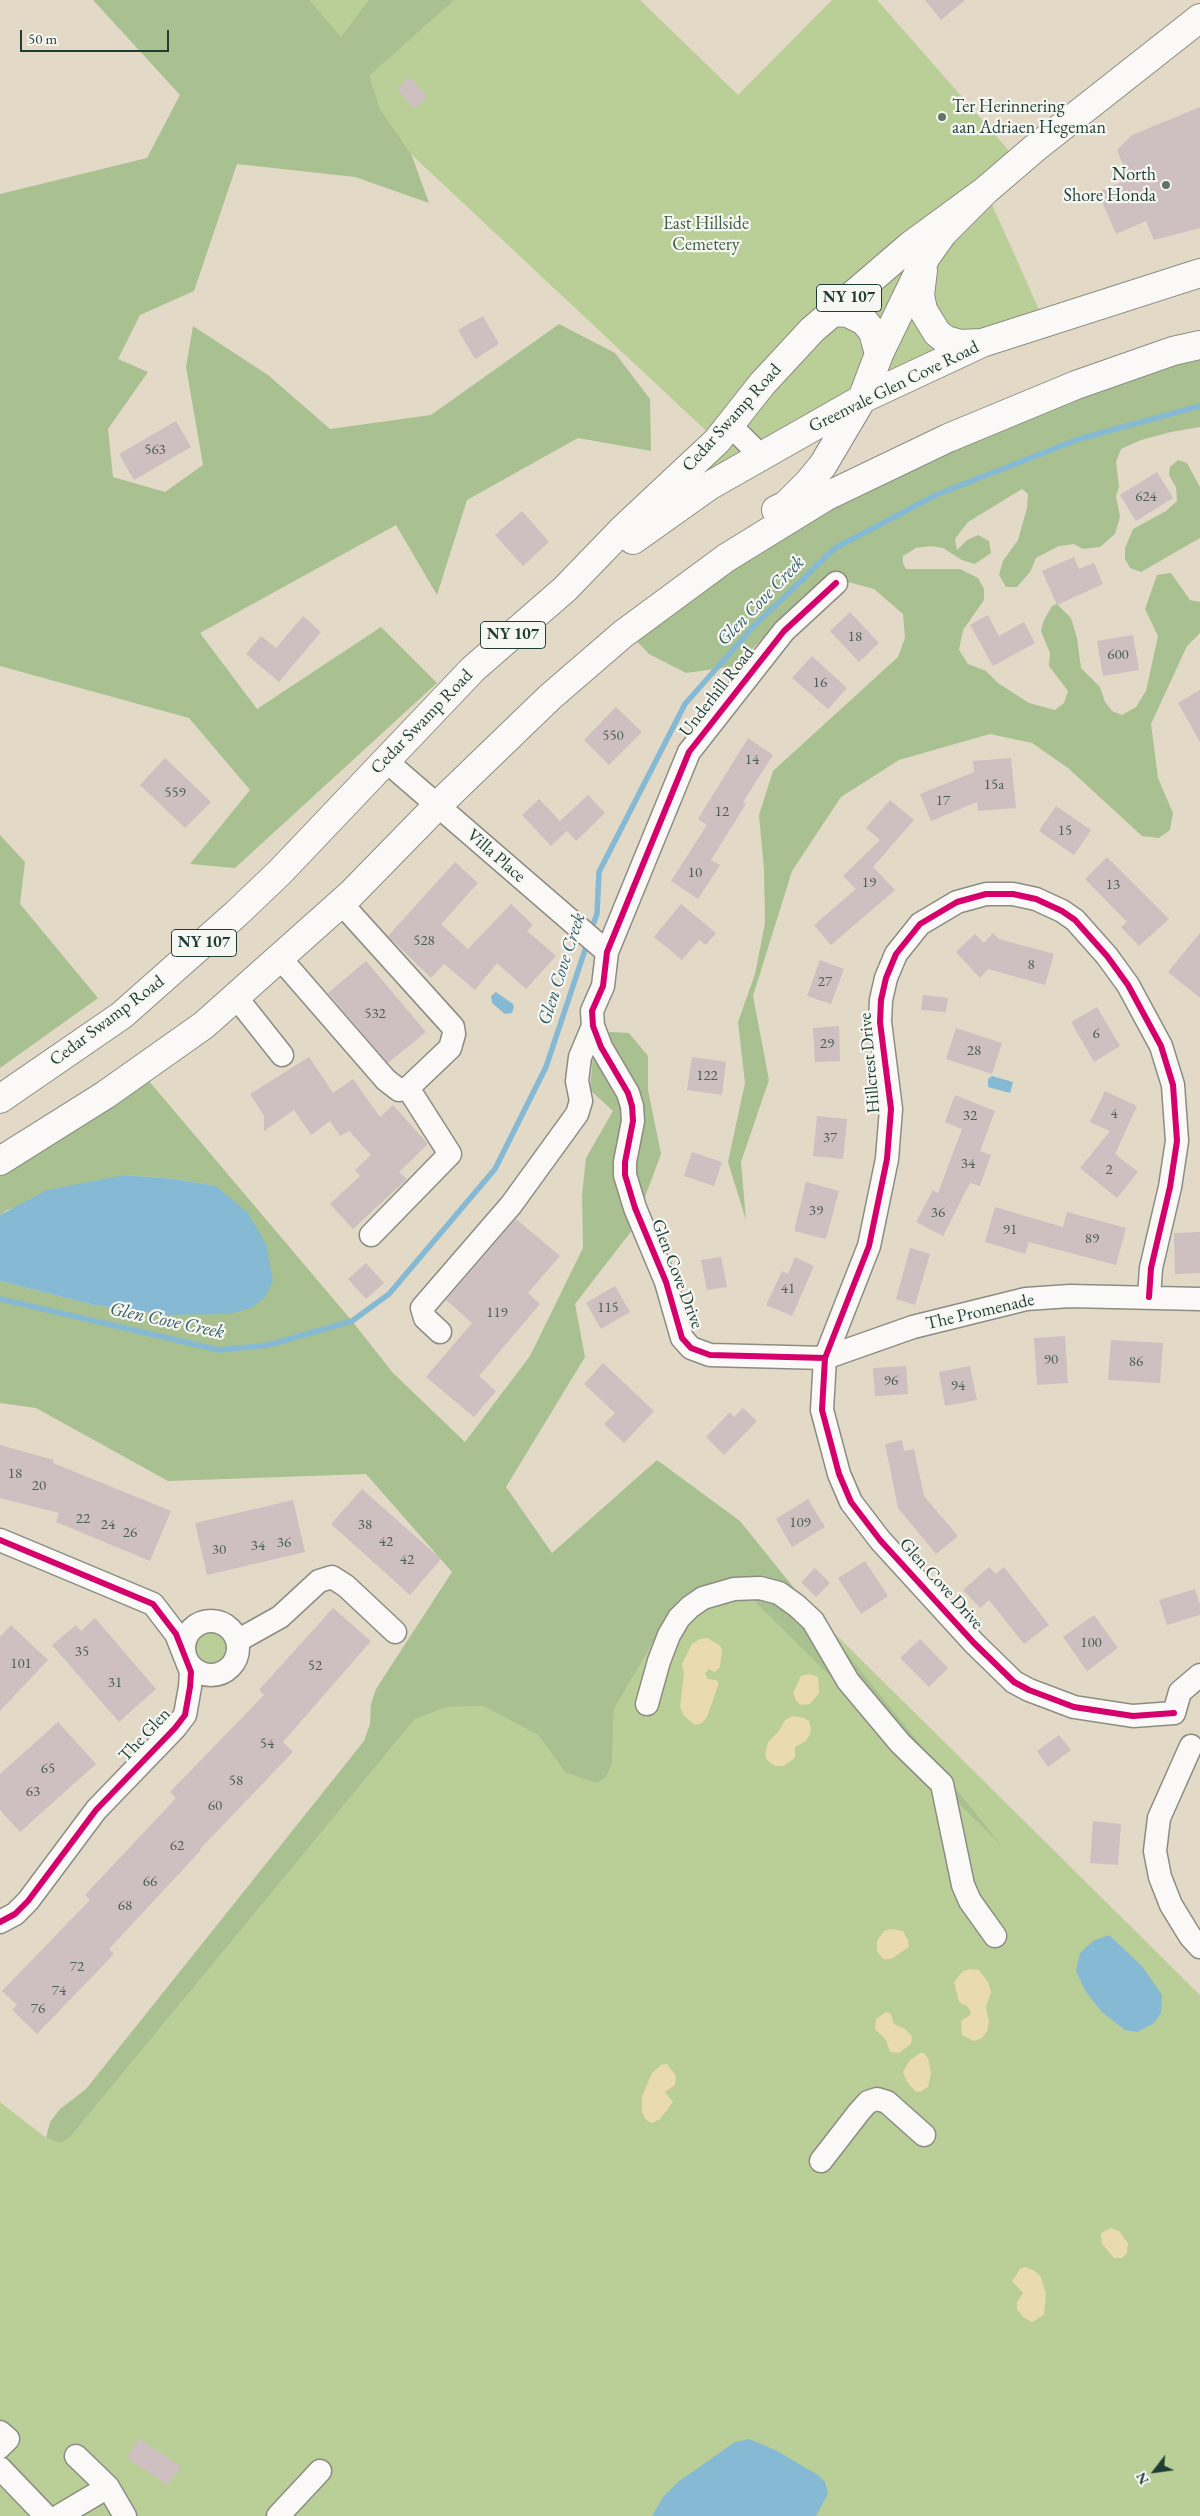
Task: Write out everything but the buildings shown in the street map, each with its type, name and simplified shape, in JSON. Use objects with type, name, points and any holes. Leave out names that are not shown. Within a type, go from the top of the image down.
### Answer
[{"type":"main road","name":"Cedar Swamp Road","points":[[862,399],[879,354],[926,257],[943,233],[986,190],[1035,148],[1200,18]]},
{"type":"main road","name":"Cedar Swamp Road","points":[[0,1099],[122,1015],[171,973],[280,872],[473,669],[565,589],[623,529],[717,441],[775,370],[812,330],[910,245],[986,190]]},
{"type":"main road","points":[[926,257],[920,295],[923,310],[929,322],[946,340],[960,344],[982,343]]},
{"type":"main road","name":"Greenvale Glen Cove Road","points":[[565,589],[709,486],[862,399],[982,343],[1200,273]]},
{"type":"main road","points":[[832,312],[848,312],[864,321],[873,332],[879,354]]},
{"type":"main road","points":[[726,558],[825,497],[948,438],[1076,385],[1173,351],[1200,345]]},
{"type":"main road","name":"NY 107","points":[[0,1161],[105,1095],[204,1025],[236,997],[341,903],[437,806],[550,698],[615,640],[726,558],[745,528],[786,504],[809,482],[823,465],[862,399]]},
{"type":"street","points":[[730,425],[761,456]]},
{"type":"street","name":"Underhill Road","points":[[603,949],[689,752],[784,631],[836,583]]},
{"type":"street","name":"Villa Place","points":[[385,760],[603,949]]},
{"type":"street","name":"Hillcrest Drive","points":[[826,1358],[869,1246],[887,1158],[891,1109],[880,1022],[881,1000],[886,978],[896,954],[920,924],[958,902],[986,894],[1013,894],[1036,899],[1062,911],[1075,920],[1107,956],[1128,986],[1161,1046],[1173,1085],[1176,1141],[1170,1186],[1151,1268],[1149,1297]]},
{"type":"street","points":[[280,958],[386,1080],[399,1090],[408,1088],[450,1048],[454,1034],[453,1027],[341,903]]},
{"type":"street","points":[[440,1332],[425,1318],[422,1308],[511,1205],[577,1114],[581,1102],[577,1081],[580,1057],[592,1026],[592,1011],[603,986],[603,949]]},
{"type":"street","points":[[236,997],[282,1055]]},
{"type":"street","name":"Glen Cove Drive","points":[[592,1026],[601,1047],[628,1093],[633,1121],[625,1162],[625,1175],[635,1208],[666,1282],[682,1338],[691,1348],[710,1355],[826,1358],[822,1410],[839,1474],[851,1502],[880,1540],[974,1643],[1014,1682],[1029,1690],[1074,1706],[1133,1716],[1174,1713]]},
{"type":"street","points":[[371,1235],[450,1154],[408,1088]]},
{"type":"street","name":"The Promenade","points":[[826,1358],[913,1327],[1026,1299],[1070,1296],[1200,1299]]},
{"type":"street","name":"The Glen","points":[[0,1922],[15,1914],[28,1901],[96,1810],[175,1728],[185,1714],[191,1672],[186,1656],[184,1647],[190,1631],[204,1622],[213,1621],[228,1627],[237,1642],[238,1651],[230,1667],[214,1674],[196,1670],[186,1656],[176,1634],[153,1604],[1,1542]]},
{"type":"street","points":[[237,1642],[280,1618],[319,1581],[332,1578],[346,1586],[395,1632]]},
{"type":"street","points":[[647,1704],[659,1661],[669,1635],[679,1618],[690,1607],[703,1598],[734,1589],[760,1588],[779,1593],[813,1621],[848,1681],[900,1743],[942,1784],[964,1885],[970,1901],[995,1936]]},
{"type":"street","points":[[1200,1674],[1180,1692],[1174,1713],[1196,1748],[1159,1818],[1155,1851],[1160,1877],[1171,1905],[1190,1936],[1200,1948]]},
{"type":"street","points":[[821,2161],[868,2102],[877,2099],[886,2102],[924,2135]]},
{"type":"street","points":[[0,2432],[8,2439],[0,2447]]},
{"type":"street","points":[[76,2456],[108,2487],[125,2516]]},
{"type":"street","points":[[0,2468],[46,2516]]},
{"type":"street","points":[[278,2516],[320,2471]]},
{"type":"street","points":[[59,2516],[108,2487]]},
{"type":"green space","points":[[93,0],[309,0],[341,37],[369,0],[454,0],[369,76],[380,109],[412,156],[429,203],[355,177],[237,164],[194,291],[140,315],[118,359],[148,372],[108,429],[113,477],[165,492],[203,465],[186,367],[193,326],[268,375],[330,429],[431,415],[559,324],[615,353],[650,399],[651,451],[578,438],[467,500],[437,595],[396,525],[200,633],[257,709],[381,627],[437,683],[235,868],[190,864],[250,790],[189,718],[0,666],[0,194],[147,158],[180,95]]},
{"type":"green space","name":"East Hillside Cemetery","points":[[234,0],[640,0],[738,95],[832,0],[877,0],[1019,162],[986,191],[1045,323],[980,341],[855,400],[706,486],[629,534],[723,438],[765,384],[815,329],[915,244],[959,211],[911,245],[812,330],[762,384],[717,441],[334,82]]},
{"type":"green space","points":[[1200,345],[1200,427],[1141,440],[1121,449],[1116,462],[1119,487],[1116,496],[1120,517],[1115,534],[1100,547],[1083,549],[1074,544],[1059,546],[1036,558],[1030,572],[1017,587],[1006,587],[999,575],[1003,561],[1018,540],[1027,508],[1028,494],[1022,489],[968,522],[955,539],[957,550],[967,540],[978,535],[989,541],[991,553],[975,564],[962,560],[943,548],[931,546],[916,548],[903,556],[903,563],[906,569],[960,569],[978,578],[984,589],[984,600],[963,630],[959,650],[968,664],[986,671],[998,683],[1029,703],[1055,710],[1064,703],[1068,691],[1049,666],[1050,653],[1041,631],[1044,620],[1052,606],[1057,604],[1071,618],[1077,638],[1081,668],[1100,687],[1105,702],[1112,711],[1122,715],[1136,707],[1146,691],[1158,636],[1145,609],[1157,575],[1171,573],[1190,600],[1200,602],[1200,633],[1187,646],[1151,724],[1158,778],[1173,813],[1170,830],[1159,838],[1142,836],[1068,768],[1032,743],[990,734],[899,760],[841,797],[792,871],[753,996],[769,1080],[741,1162],[746,1220],[728,1162],[745,1083],[738,1022],[755,974],[765,923],[764,869],[759,815],[773,771],[898,657],[905,638],[903,614],[874,589],[841,580],[803,596],[736,666],[686,673],[649,654],[624,628],[802,510]]},
{"type":"green space","points":[[1178,460],[1187,463],[1200,487],[1200,538],[1141,572],[1130,568],[1125,559],[1125,548],[1133,529],[1166,511],[1177,501],[1176,487],[1169,475],[1170,467]]},
{"type":"green space","points":[[0,835],[25,862],[20,904],[98,998],[0,1068]]},
{"type":"green space","points":[[610,1032],[629,1033],[648,1056],[648,1090],[661,1154],[633,1229],[575,1304],[585,1357],[506,1487],[552,1553],[657,1460],[740,1521],[1001,1845],[731,1578],[652,1644],[614,1709],[612,1763],[606,1777],[596,1783],[565,1772],[538,1735],[483,1706],[447,1707],[415,1719],[71,2136],[61,2143],[46,2138],[50,2122],[60,2109],[86,2089],[364,1741],[370,1724],[371,1704],[376,1689],[452,1572],[366,1474],[168,1481],[36,1408],[0,1403],[0,1281],[94,1305],[166,1315],[216,1186],[175,1179],[125,1175],[7,1210],[0,1215],[0,1161],[143,1074],[352,1321],[393,1373],[465,1442],[530,1356],[583,1248],[582,1195],[586,1158],[613,1111],[590,1090],[594,1044]]},
{"type":"green space","points":[[729,1529],[1200,1995],[1200,2516],[0,2516],[0,2102],[46,2138],[71,2136],[415,1719],[447,1707],[483,1706],[538,1735],[565,1772],[612,1763],[614,1709],[652,1644]]},
{"type":"green space","points":[[211,1630],[218,1631],[223,1635],[227,1640],[227,1654],[223,1659],[218,1663],[211,1664],[204,1663],[199,1659],[195,1654],[194,1647],[195,1640],[199,1635],[204,1631]]},
{"type":"sand","points":[[707,1638],[718,1644],[722,1649],[720,1667],[715,1672],[709,1669],[705,1673],[708,1679],[716,1680],[719,1683],[707,1717],[702,1723],[695,1725],[684,1716],[680,1707],[684,1673],[682,1664],[692,1644],[700,1639]]},
{"type":"sand","points":[[809,1674],[818,1677],[819,1693],[810,1704],[801,1705],[796,1701],[793,1693],[801,1676]]},
{"type":"sand","points":[[793,1716],[809,1721],[810,1734],[806,1741],[795,1747],[795,1757],[791,1761],[783,1766],[775,1766],[767,1760],[765,1754],[768,1742],[779,1731],[785,1720]]},
{"type":"sand","points":[[891,1929],[903,1931],[908,1940],[909,1947],[891,1959],[883,1959],[877,1951],[877,1941],[884,1931]]},
{"type":"sand","points":[[970,1969],[979,1970],[988,1982],[991,1992],[986,2007],[989,2022],[987,2031],[982,2038],[974,2041],[962,2035],[961,2021],[970,2015],[971,2012],[967,2006],[959,2002],[954,1982],[963,1971]]},
{"type":"sand","points":[[886,2012],[891,2014],[894,2024],[905,2029],[912,2036],[911,2044],[899,2053],[890,2052],[886,2040],[875,2029],[876,2019]]},
{"type":"sand","points":[[920,2053],[924,2053],[928,2058],[931,2073],[928,2087],[920,2092],[915,2091],[907,2082],[903,2072],[909,2061]]},
{"type":"sand","points":[[667,2064],[676,2076],[675,2085],[665,2092],[673,2102],[660,2119],[652,2123],[646,2120],[642,2112],[642,2096],[652,2073],[661,2065]]},
{"type":"sand","points":[[1111,2228],[1119,2231],[1128,2243],[1127,2253],[1122,2258],[1114,2258],[1102,2244],[1101,2233]]},
{"type":"sand","points":[[1025,2267],[1035,2271],[1041,2277],[1046,2294],[1044,2315],[1032,2322],[1023,2317],[1017,2309],[1017,2302],[1023,2293],[1012,2281],[1020,2269]]},
{"type":"water","points":[[496,992],[513,1004],[512,1013],[505,1014],[492,1003],[491,996]]},
{"type":"water","points":[[992,1076],[1013,1082],[1010,1093],[988,1087],[988,1079]]},
{"type":"water","points":[[125,1175],[175,1179],[216,1186],[247,1212],[266,1244],[273,1281],[265,1297],[251,1308],[229,1314],[166,1315],[94,1305],[0,1281],[0,1215],[47,1190]]},
{"type":"water","points":[[1109,1935],[1142,1966],[1162,1995],[1161,2013],[1154,2023],[1137,2032],[1125,2030],[1102,2012],[1086,1992],[1076,1971],[1080,1953],[1093,1941]]},
{"type":"water","points":[[749,2439],[775,2450],[818,2475],[825,2482],[828,2494],[816,2516],[652,2516],[663,2497],[678,2482],[735,2442]]},
{"type":"waterway","name":"Glen Cove Creek","points":[[591,930],[597,914],[599,872],[685,704],[753,627],[835,548],[938,494],[1079,439],[1200,406]]},
{"type":"waterway","name":"Glen Cove Creek","points":[[0,1299],[219,1350],[268,1345],[352,1321],[389,1294],[495,1169],[546,1067],[588,941]]},
{"type":"cycle path","points":[[836,583],[784,631],[689,752],[607,952],[603,986],[592,1011],[593,1026],[601,1047],[628,1093],[632,1106],[633,1121],[625,1162],[625,1175],[635,1208],[666,1282],[682,1338],[691,1348],[710,1355],[825,1358],[822,1410],[839,1474],[851,1502],[880,1540],[974,1643],[1014,1682],[1029,1690],[1074,1707],[1133,1716],[1174,1713]]},
{"type":"cycle path","points":[[825,1358],[869,1246],[887,1159],[891,1109],[880,1022],[881,1000],[886,978],[896,954],[920,924],[957,902],[986,894],[1013,894],[1036,899],[1062,911],[1075,920],[1107,956],[1128,985],[1161,1046],[1173,1085],[1177,1141],[1170,1187],[1151,1268],[1149,1297]]},
{"type":"cycle path","points":[[0,1540],[153,1604],[176,1634],[191,1672],[185,1715],[175,1728],[96,1810],[28,1901],[15,1914],[0,1922]]},
{"type":"place","name":"Ter Herinnering aan Adriaen Hegeman","points":[[942,117]]},
{"type":"place","name":"North Shore Honda","points":[[1166,185]]}]
